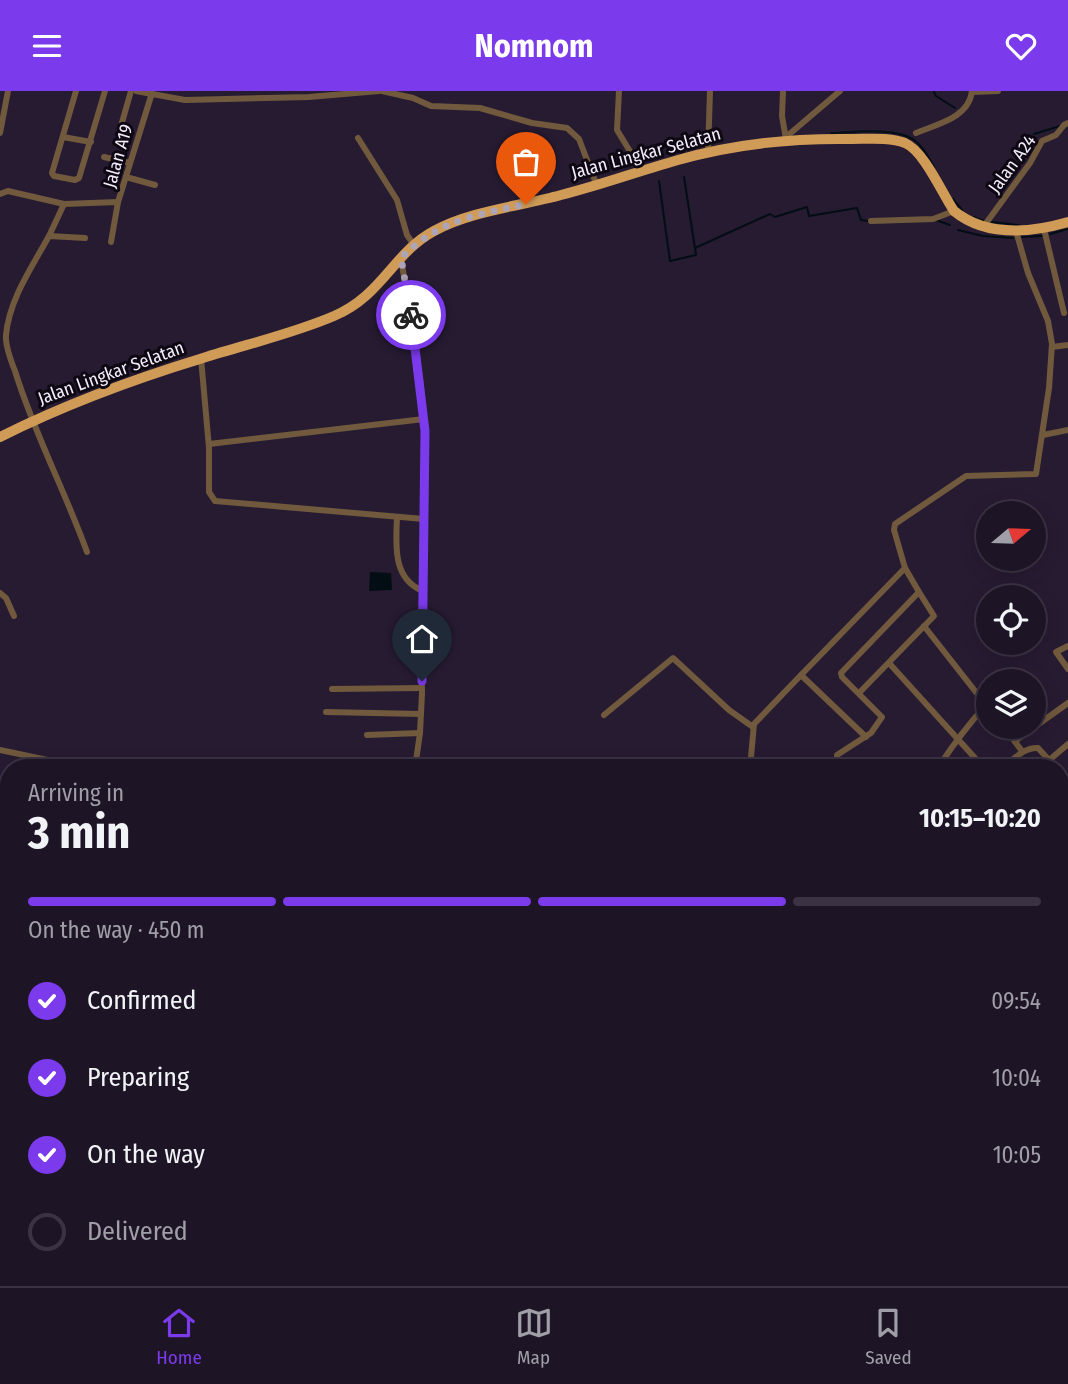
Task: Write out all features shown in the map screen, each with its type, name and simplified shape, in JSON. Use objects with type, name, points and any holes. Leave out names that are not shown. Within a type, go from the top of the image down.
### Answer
[{"type":"highway","name":"Jalan Lingkar Selatan","points":[[0,437],[32,421],[201,359],[283,334],[351,309],[380,284],[414,245],[425,236],[451,223],[597,186],[708,153],[786,139],[883,139],[904,143],[917,152],[954,211],[961,217],[983,227],[1016,231],[1044,229],[1068,222]]},
{"type":"street","points":[[0,133],[8,91]]},
{"type":"street","points":[[76,91],[52,173],[54,176],[75,180],[79,178],[105,91]]},
{"type":"street","points":[[119,132],[133,91],[185,100],[381,91],[413,98],[431,106],[481,108],[532,123],[567,128],[579,139],[597,186]]},
{"type":"street","points":[[619,91],[617,130],[642,171]]},
{"type":"street","points":[[708,153],[710,91]]},
{"type":"street","points":[[783,91],[782,116],[786,139]]},
{"type":"street","points":[[786,139],[840,91]]},
{"type":"street","points":[[916,133],[957,116],[969,105],[972,91],[998,91]]},
{"type":"street","name":"Jalan A19","points":[[111,242],[118,202],[152,93]]},
{"type":"street","name":"Jalan A24","points":[[983,227],[1030,163],[1042,141],[1056,135],[1068,123]]},
{"type":"street","points":[[62,137],[91,142]]},
{"type":"street","points":[[358,138],[397,200],[407,235],[414,245]]},
{"type":"street","points":[[104,157],[130,163]]},
{"type":"street","points":[[126,177],[155,185]]},
{"type":"street","points":[[0,194],[8,191],[64,204],[118,202]]},
{"type":"street","points":[[64,204],[19,292],[3,335],[32,421],[71,508],[87,552]]},
{"type":"street","points":[[871,221],[933,219],[954,211]]},
{"type":"street","points":[[1044,229],[1064,313]]},
{"type":"street","points":[[859,692],[934,614],[905,568],[894,530],[895,524],[966,476],[1036,474],[1052,348],[1048,321],[1025,263],[1016,231]]},
{"type":"street","points":[[49,236],[85,238]]},
{"type":"street","points":[[401,258],[424,419],[422,688],[416,759]]},
{"type":"street","points":[[1052,348],[1068,345]]},
{"type":"street","points":[[201,359],[209,444],[209,492],[215,501],[424,519]]},
{"type":"street","points":[[209,444],[424,419]]},
{"type":"street","points":[[1043,435],[1068,430]]},
{"type":"street","points":[[397,517],[396,548],[400,569],[406,580],[423,591]]},
{"type":"street","points":[[750,759],[752,727],[760,716],[905,568]]},
{"type":"street","points":[[838,759],[837,755],[866,737],[883,717],[842,677],[842,671],[919,592]]},
{"type":"street","points":[[0,593],[6,598],[14,616]]},
{"type":"street","points":[[924,626],[976,693]]},
{"type":"street","points":[[1068,646],[1056,652],[1068,669]]},
{"type":"street","points":[[604,715],[673,658],[729,710],[752,727]]},
{"type":"street","points":[[889,663],[976,759]]},
{"type":"street","points":[[801,675],[866,737]]},
{"type":"street","points":[[332,689],[422,688]]},
{"type":"street","points":[[1022,751],[1015,741],[1068,703]]},
{"type":"street","points":[[326,712],[421,715]]},
{"type":"street","points":[[944,759],[958,738],[976,719]]},
{"type":"street","points":[[368,735],[420,733]]},
{"type":"street","points":[[1050,759],[1068,744]]},
{"type":"street","points":[[1013,759],[1022,751],[1035,747],[1048,759]]},
{"type":"street","points":[[0,750],[43,759]]},
{"type":"shaded area","points":[[370,572],[391,573],[392,590],[369,591]]},
{"type":"waterway","points":[[934,92],[955,108]]},
{"type":"waterway","points":[[1034,134],[1060,126]]},
{"type":"waterway","points":[[831,133],[897,133],[920,145],[934,167]]},
{"type":"waterway","points":[[659,181],[670,261],[696,255],[684,177]]},
{"type":"waterway","points":[[953,199],[962,210]]},
{"type":"waterway","points":[[695,248],[770,214],[775,217],[807,207],[809,216],[857,208],[861,220],[868,221]]},
{"type":"waterway","points":[[973,217],[984,221]]},
{"type":"waterway","points":[[936,220],[950,225]]},
{"type":"waterway","points":[[992,222],[1019,225]]},
{"type":"waterway","points":[[1050,234],[1068,229]]},
{"type":"waterway","points":[[958,230],[983,236],[1013,238]]},
{"type":"waterway","points":[[1022,237],[1042,236]]},
{"type":"way so far","points":[[411,315],[401,258],[414,245],[425,236],[451,223],[526,204]]},
{"type":"route","points":[[411,315],[425,431],[422,681]]}]
